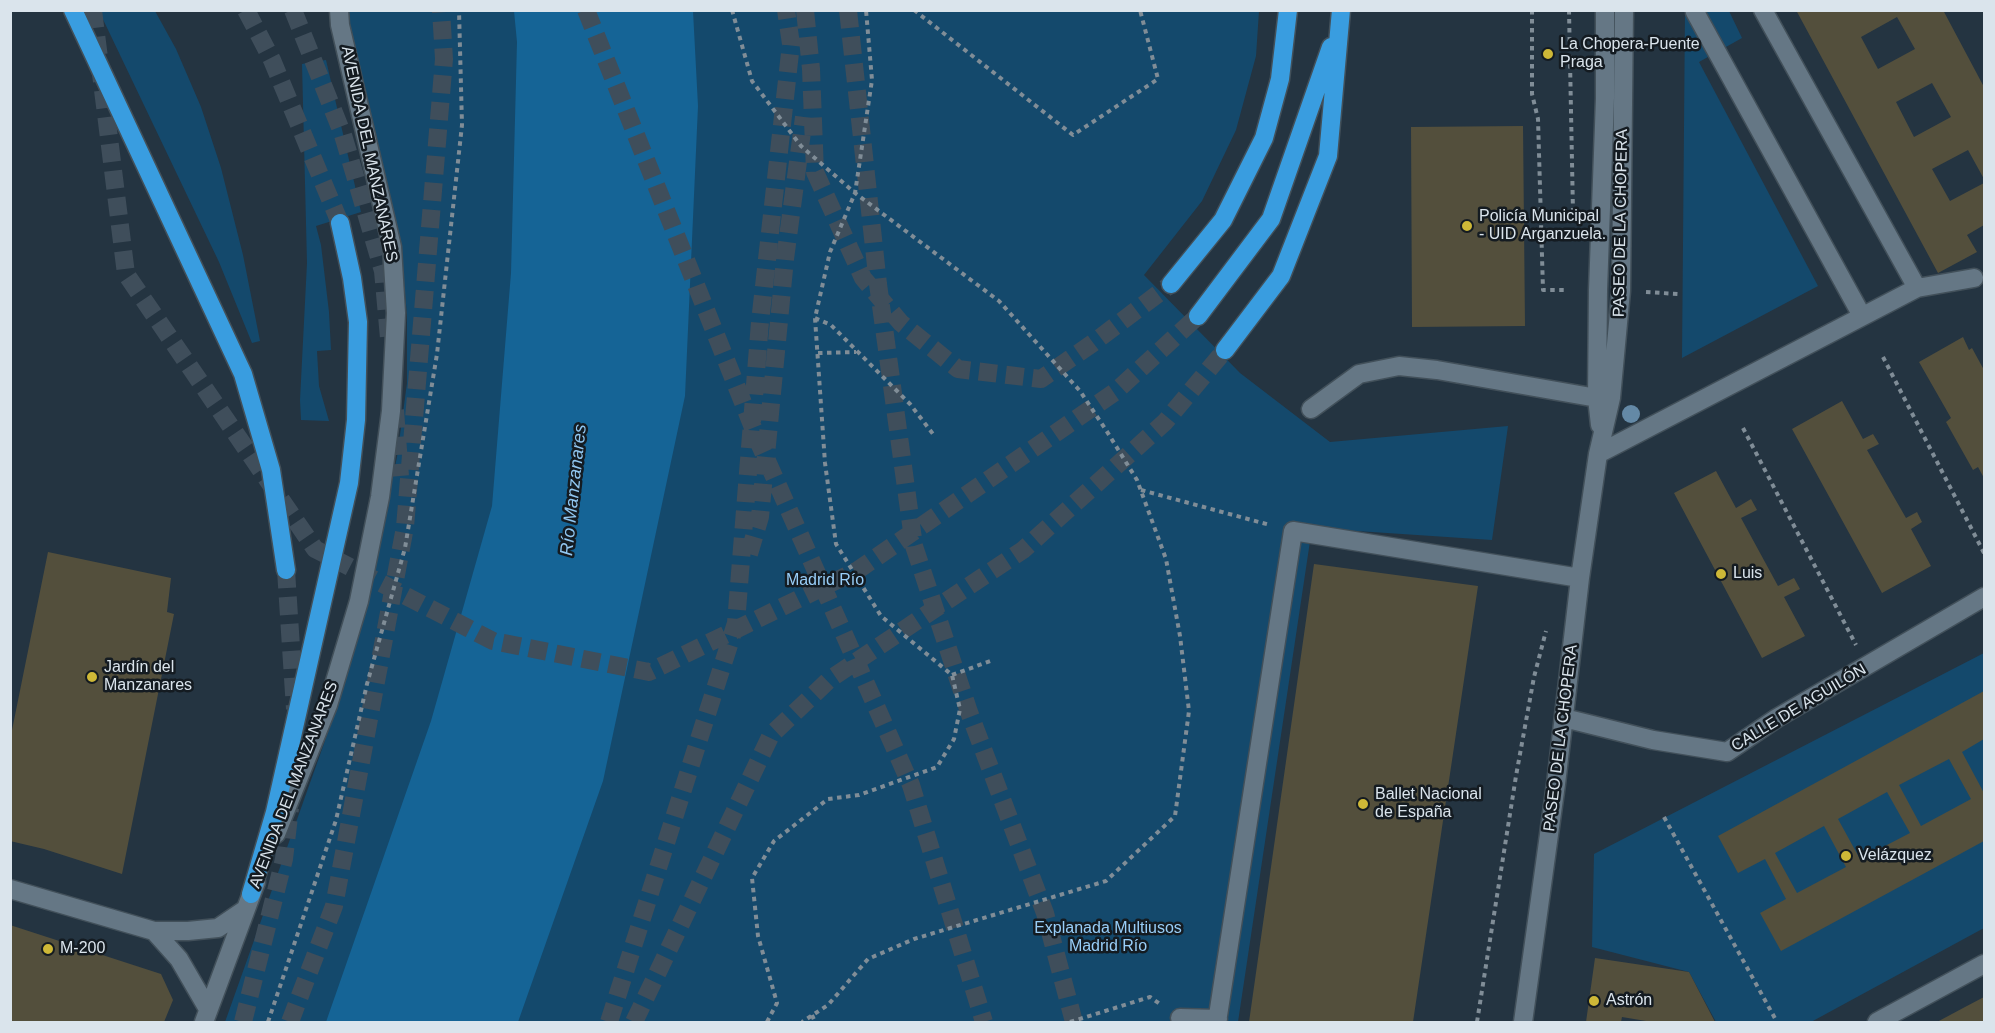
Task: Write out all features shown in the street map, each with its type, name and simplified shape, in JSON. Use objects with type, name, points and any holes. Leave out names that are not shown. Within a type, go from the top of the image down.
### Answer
[{"type":"highway","points":[[73,10],[243,374],[271,470],[286,570]]},
{"type":"highway","points":[[1172,284],[1223,220],[1264,138],[1280,79],[1288,10]]},
{"type":"highway","points":[[1198,316],[1271,219],[1341,17]]},
{"type":"highway","points":[[1225,350],[1281,276],[1328,156],[1341,17]]},
{"type":"highway","points":[[249,902],[275,812],[349,483],[356,420],[358,322],[352,278],[340,223]]},
{"type":"street","name":"AVENIDA DEL MANZANARES","points":[[206,1016],[328,705],[359,601],[380,497],[391,411],[396,313],[392,247],[340,25],[339,10]]},
{"type":"street","name":"PASEO DE LA CHOPERA","points":[[1602,434],[1597,398],[1605,10]]},
{"type":"street","name":"PASEO DE LA CHOPERA","points":[[1523,1023],[1564,718],[1580,578],[1598,454],[1611,398],[1621,291],[1624,10]]},
{"type":"street","points":[[1697,10],[1695,12],[1862,316]]},
{"type":"street","points":[[1763,10],[1917,288]]},
{"type":"street","points":[[1598,454],[1917,288],[1974,278]]},
{"type":"street","points":[[1311,409],[1359,374],[1399,366],[1437,370],[1597,398]]},
{"type":"street","points":[[1180,1018],[1217,1021],[1293,531],[1580,578]]},
{"type":"street","name":"CALLE DE AGUILÓN","points":[[1564,718],[1653,740],[1727,752],[1777,718],[1984,597]]},
{"type":"street","points":[[10,889],[154,931],[218,928],[249,902]]},
{"type":"street","points":[[154,931],[179,959],[206,1016]]},
{"type":"street","points":[[1877,1023],[1984,964]]},
{"type":"path","points":[[732,10],[752,81],[801,146],[855,193],[999,301],[1080,391],[1137,480],[1166,559],[1180,636],[1189,711],[1175,816],[1106,881],[914,939],[868,959],[828,1005],[802,1023]]},
{"type":"path","points":[[767,1023],[777,1003],[758,936],[752,878],[774,841],[828,799],[859,795],[937,766],[954,739],[960,709],[952,675],[881,616],[836,544],[825,463],[815,318],[830,252],[855,193],[872,80],[866,10]]},
{"type":"path","points":[[914,10],[1073,135],[1158,79],[1140,10]]},
{"type":"path","points":[[1532,10],[1532,94],[1538,119],[1542,290],[1566,290]]},
{"type":"path","points":[[1569,10],[1574,221]]},
{"type":"path","points":[[1638,292],[1678,294]]},
{"type":"path","points":[[815,318],[831,325],[910,404],[933,434]]},
{"type":"path","points":[[818,352],[857,352]]},
{"type":"path","points":[[1882,357],[1984,553]]},
{"type":"path","points":[[1743,428],[1868,666]]},
{"type":"path","points":[[1141,490],[1272,526]]},
{"type":"path","points":[[1477,1023],[1516,776],[1534,677],[1549,621]]},
{"type":"path","points":[[952,675],[993,660]]},
{"type":"path","points":[[1664,818],[1777,1023]]},
{"type":"path","points":[[1070,1023],[1150,997],[1180,1018]]},
{"type":"path","points":[[812,1015],[815,1023]]},
{"type":"green space","points":[[99,11],[155,11],[176,49],[201,107],[221,168],[243,255],[260,341],[252,343],[219,262]]},
{"type":"green space","name":"Madrid Río","points":[[346,11],[1259,11],[1256,56],[1236,130],[1202,201],[1144,275],[1240,373],[1330,442],[1508,426],[1492,540],[1312,528],[1238,1022],[225,1022],[332,721],[361,627],[397,457],[407,383],[407,315],[401,249]]},
{"type":"green space","points":[[1685,11],[1729,11],[1742,38],[1699,62],[1818,286],[1682,358]]},
{"type":"green space","points":[[326,60],[361,212],[316,226],[321,245],[331,350],[317,351],[319,386],[329,421],[301,420],[300,400],[307,263],[302,64]]},
{"type":"green space","points":[[1984,653],[1984,928],[1811,1022],[1716,1022],[1689,972],[1592,947],[1594,854]]},
{"type":"water","name":"Río Manzanares","points":[[514,11],[693,11],[698,106],[685,396],[603,781],[518,1022],[326,1022],[431,721],[492,506],[511,273],[517,42]]},
{"type":"building","points":[[1796,10],[1943,10],[1984,87],[1984,179],[1968,150],[1932,169],[1950,201],[1984,183],[1984,225],[1967,235],[1977,252],[1938,273]],"holes":[[[1897,17],[1915,49],[1878,69],[1861,37]],[[1932,83],[1951,117],[1914,137],[1896,102]]]},
{"type":"building","name":"Policía Municipal - UID Arganzuela.","points":[[1523,126],[1525,326],[1412,327],[1411,127]]},
{"type":"building","points":[[1963,337],[1969,350],[1972,348],[1984,370],[1984,478],[1978,467],[1973,470],[1946,422],[1951,418],[1919,362]]},
{"type":"building","points":[[1842,401],[1863,439],[1873,434],[1879,444],[1867,450],[1906,518],[1917,512],[1922,522],[1911,529],[1931,566],[1882,593],[1792,429]]},
{"type":"building","points":[[1716,471],[1736,508],[1751,499],[1757,510],[1741,518],[1778,586],[1794,578],[1800,589],[1784,597],[1805,636],[1762,658],[1674,493]]},
{"type":"building","name":"Jardín del Manzanares","points":[[48,552],[171,578],[167,612],[174,614],[122,874],[44,849],[10,841],[10,740]]},
{"type":"building","name":"Ballet Nacional de España","points":[[1314,564],[1478,586],[1413,1022],[1249,1022]]},
{"type":"building","points":[[1984,691],[1984,739],[1962,752],[1984,793],[1984,841],[1781,951],[1760,913],[1786,899],[1765,859],[1738,873],[1718,836]],"holes":[[[1949,759],[1971,799],[1921,826],[1899,785]],[[1887,792],[1910,833],[1860,859],[1838,819]],[[1824,826],[1846,867],[1797,893],[1775,853]]]},
{"type":"building","name":"M-200","points":[[10,925],[161,974],[173,1000],[164,1022],[10,1022]]},
{"type":"building","points":[[1595,958],[1689,972],[1715,1022],[1652,1022],[1622,1017],[1621,1022],[1586,1022]]},
{"type":"building","points":[[1984,997],[1984,1022],[1937,1022],[1965,1007]]},
{"type":"tunnel","points":[[93,10],[126,274],[315,549],[493,641],[649,672],[858,570],[1115,392],[1198,316]]},
{"type":"tunnel","points":[[246,10],[272,60],[340,223]]},
{"type":"tunnel","points":[[293,10],[343,135],[383,271],[389,338]]},
{"type":"tunnel","points":[[290,1022],[334,906],[405,527],[444,59],[441,10]]},
{"type":"tunnel","points":[[586,10],[760,445],[911,785],[984,1022]]},
{"type":"tunnel","points":[[609,1022],[736,623],[760,322],[791,44],[786,10]]},
{"type":"tunnel","points":[[805,10],[811,69],[815,172],[863,278],[901,323],[958,369],[1041,379],[1171,284]]},
{"type":"tunnel","points":[[848,10],[878,284],[914,546],[969,712],[1045,913],[1074,1022]]},
{"type":"tunnel","points":[[749,554],[760,517],[785,259],[804,117]]},
{"type":"tunnel","points":[[634,1022],[771,735],[830,679],[1023,550],[1165,422],[1225,350]]},
{"type":"tunnel","points":[[395,410],[400,476]]},
{"type":"tunnel","points":[[286,570],[295,709]]},
{"type":"tunnel","points":[[243,1022],[284,859],[290,808]]},
{"type":"place","name":"La Chopera-Puente Praga","points":[[1548,54]]},
{"type":"place","name":"Policía Municipal - UID Arganzuela.","points":[[1467,226]]},
{"type":"place","name":"Luis","points":[[1721,574]]},
{"type":"place","name":"Jardín del Manzanares","points":[[92,677]]},
{"type":"place","name":"Ballet Nacional de España","points":[[1363,804]]},
{"type":"place","name":"Velázquez","points":[[1846,856]]},
{"type":"place","name":"M-200","points":[[48,949]]},
{"type":"place","name":"Astrón","points":[[1594,1001]]},
{"type":"park label","name":"Explanada Multiusos Madrid Río","points":[[1108,938]]}]
